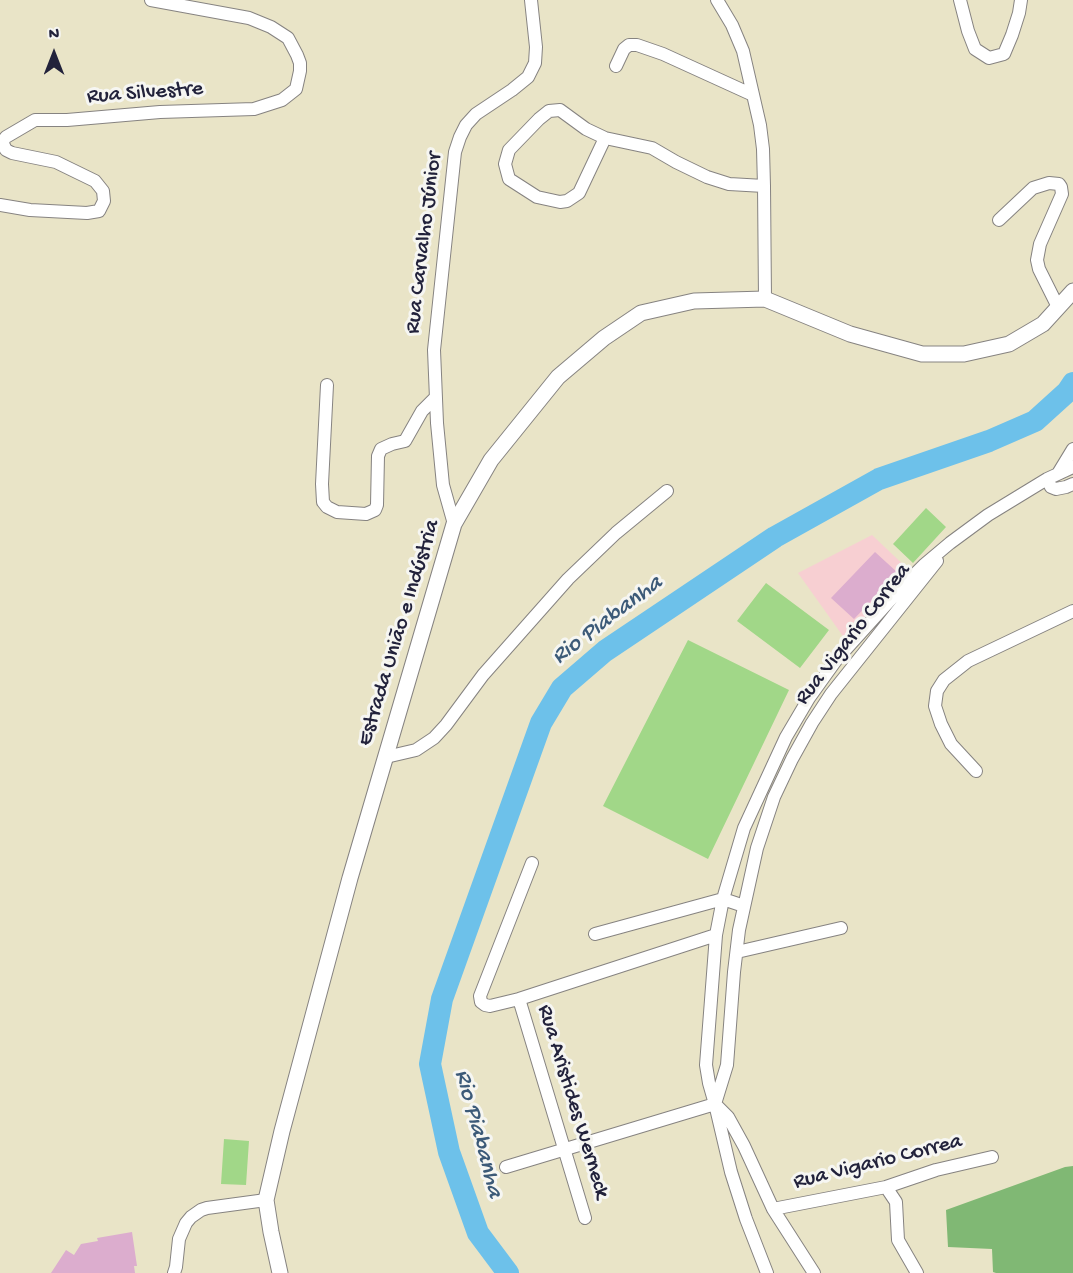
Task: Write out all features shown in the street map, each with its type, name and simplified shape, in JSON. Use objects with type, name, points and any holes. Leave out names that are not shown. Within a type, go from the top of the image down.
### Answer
[{"type":"main road","name":"Estrada União e Indústria","points":[[280,1273],[267,1200],[288,1108],[350,878],[454,524],[491,460],[558,377],[604,338],[641,313],[694,301],[765,299],[850,334],[922,354],[964,354],[1008,344],[1043,324],[1073,291]]},
{"type":"street","name":"Rua Silvestre","points":[[0,204],[30,210],[87,213],[99,211],[104,201],[103,191],[95,181],[56,162],[6,150],[2,142],[6,137],[35,120],[254,109],[282,100],[296,89],[300,71],[297,55],[288,39],[271,27],[249,18],[151,0]]},
{"type":"street","name":"Rua Carvalho Júnior","points":[[454,524],[443,484],[437,423],[434,350],[455,152],[466,125],[476,114],[512,90],[528,76],[535,63],[536,47],[531,0]]},
{"type":"street","points":[[717,0],[732,25],[743,51],[760,124],[763,149],[765,299]]},
{"type":"street","points":[[960,0],[975,49],[989,58],[1004,54],[1016,24],[1021,0]]},
{"type":"street","points":[[616,66],[624,49],[629,45],[637,45],[663,54],[753,95]]},
{"type":"street","points":[[605,138],[579,193],[567,201],[560,202],[537,197],[509,179],[505,164],[509,150],[549,111],[560,110],[586,129],[605,138],[652,148],[707,177],[729,184],[764,186]]},
{"type":"street","points":[[999,220],[1033,188],[1049,183],[1059,184],[1062,194],[1040,244],[1037,260],[1039,269],[1058,307]]},
{"type":"street","points":[[327,385],[323,502],[337,512],[366,514],[375,510],[378,456],[381,448],[405,441],[422,411],[436,397]]},
{"type":"street","name":"Rua Vigario Correa","points":[[814,1273],[773,1209],[728,1117],[716,1104],[706,1065],[716,935],[723,899],[744,828],[786,737],[837,659],[925,564],[988,515],[1059,472],[1073,449]]},
{"type":"street","points":[[1059,472],[1073,467]]},
{"type":"street","points":[[1047,479],[1051,487],[1056,489],[1073,484]]},
{"type":"street","points":[[386,757],[416,750],[434,738],[483,675],[568,579],[616,533],[668,491]]},
{"type":"street","name":"Rua Vigario Correa","points":[[716,1104],[727,1065],[734,972],[744,906],[757,848],[774,797],[792,759],[831,694],[950,543]]},
{"type":"street","points":[[976,771],[951,744],[941,724],[935,706],[937,691],[944,680],[968,661],[1073,611]]},
{"type":"street","points":[[820,682],[831,694]]},
{"type":"street","points":[[532,863],[480,996],[481,1002],[485,1005],[490,1006],[519,999],[716,935]]},
{"type":"street","points":[[595,934],[723,899],[744,906]]},
{"type":"street","points":[[737,952],[841,928]]},
{"type":"street","name":"Rua Aristides Werneck","points":[[519,999],[585,1218]]},
{"type":"street","points":[[506,1167],[716,1104],[730,1172],[767,1273]]},
{"type":"street","name":"Rua Vigario Correa","points":[[773,1209],[886,1187],[936,1170],[992,1157]]},
{"type":"street","points":[[886,1187],[896,1202],[898,1240],[917,1273]]},
{"type":"street","points":[[174,1273],[179,1239],[191,1217],[207,1208],[267,1200]]},
{"type":"shaded area","points":[[872,535],[909,570],[845,639],[798,573]]},
{"type":"green space","points":[[926,508],[946,527],[913,563],[893,544]]},
{"type":"green space","points":[[766,583],[829,630],[800,668],[737,621]]},
{"type":"green space","points":[[688,640],[789,690],[708,859],[603,806]]},
{"type":"green space","points":[[224,1139],[249,1141],[246,1185],[221,1184]]},
{"type":"green space","points":[[1073,1166],[1073,1273],[996,1273],[993,1272],[992,1249],[948,1247],[946,1210]]},
{"type":"building","points":[[875,552],[898,573],[854,619],[831,598]]},
{"type":"building","points":[[132,1232],[137,1266],[134,1266],[135,1273],[51,1273],[66,1250],[74,1255],[81,1244],[98,1241],[97,1238]]},
{"type":"waterway","name":"Rio Piabanha","points":[[508,1273],[478,1233],[449,1152],[430,1064],[442,999],[541,723],[562,688],[605,651],[775,537],[879,479],[989,441],[1035,421],[1067,392],[1073,383]]}]
